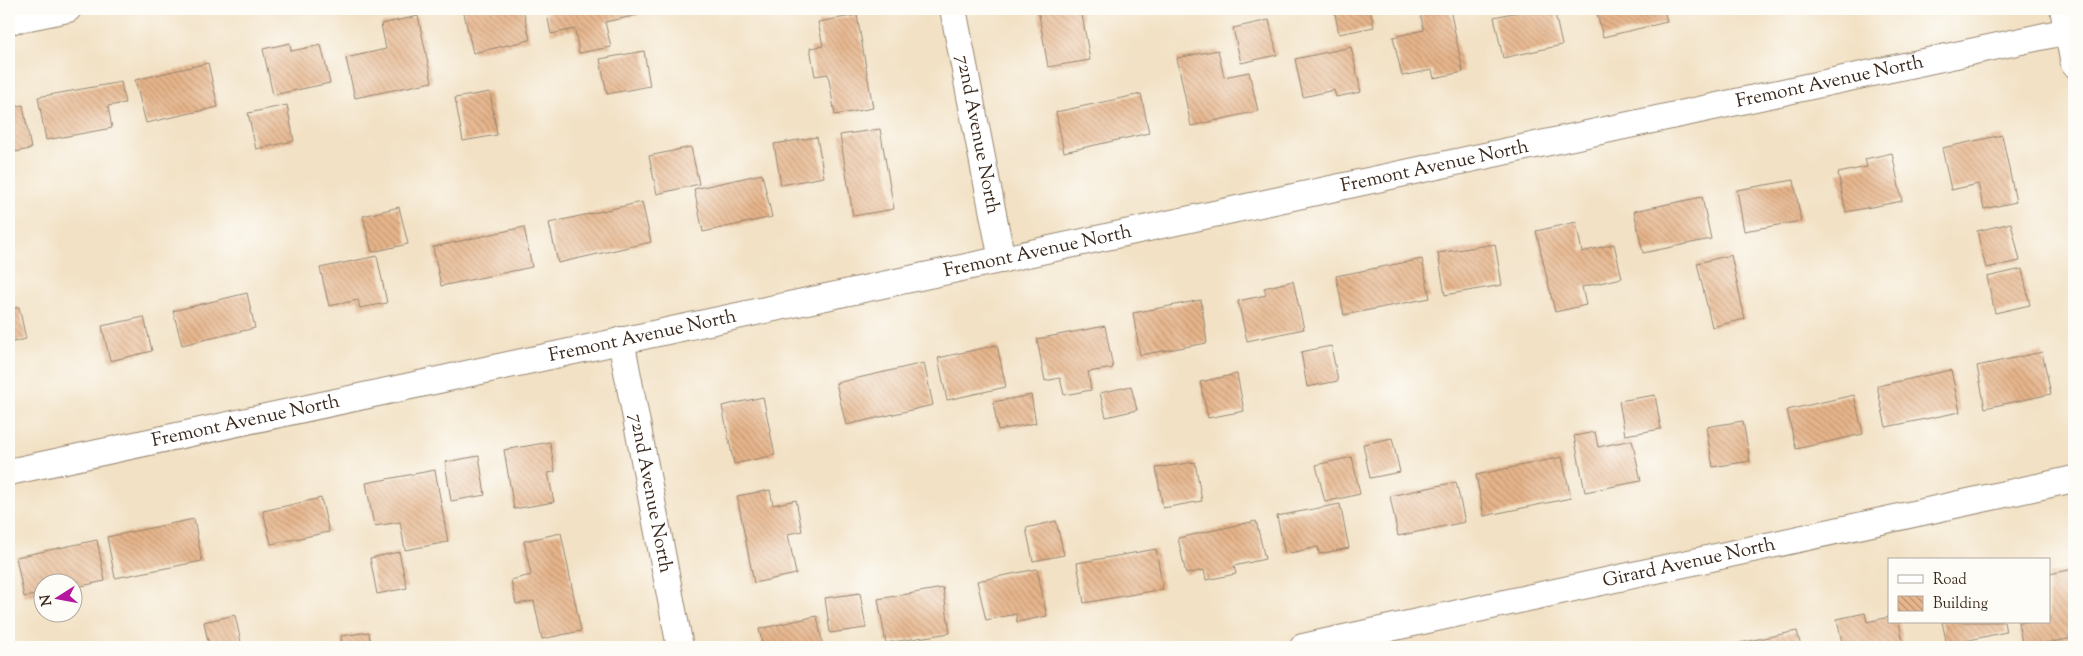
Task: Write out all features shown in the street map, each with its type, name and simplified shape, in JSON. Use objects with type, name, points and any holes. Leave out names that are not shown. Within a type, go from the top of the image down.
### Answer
[{"type":"street","points":[[9,21],[68,9]]},
{"type":"street","name":"72nd Avenue North","points":[[953,9],[1002,260]]},
{"type":"street","points":[[2066,20],[2074,64]]},
{"type":"street","name":"Fremont Avenue North","points":[[9,472],[620,340],[1002,260],[2066,20]]},
{"type":"street","name":"72nd Avenue North","points":[[620,340],[680,647]]},
{"type":"street","name":"Girard Avenue North","points":[[1303,647],[2074,479]]},
{"type":"building","points":[[463,9],[523,9],[530,40],[473,53]]},
{"type":"building","points":[[546,9],[636,9],[638,15],[605,22],[611,47],[579,53],[575,29],[551,34]]},
{"type":"building","points":[[650,9],[673,9],[673,10],[652,14]]},
{"type":"building","points":[[1038,9],[1081,9],[1090,60],[1048,67]]},
{"type":"building","points":[[1334,9],[1370,9],[1374,27],[1339,34]]},
{"type":"building","points":[[1419,9],[1450,9],[1463,72],[1434,78],[1432,70],[1402,76],[1393,37],[1424,30]]},
{"type":"building","points":[[1531,9],[1554,9],[1562,45],[1503,58],[1494,17]]},
{"type":"building","points":[[1596,9],[1664,9],[1667,22],[1603,37]]},
{"type":"building","points":[[1700,9],[1717,9],[1718,10],[1701,13]]},
{"type":"building","points":[[857,15],[873,108],[835,115],[828,74],[815,76],[810,48],[823,46],[818,22]]},
{"type":"building","points":[[418,16],[432,82],[355,98],[346,58],[386,49],[381,24]]},
{"type":"building","points":[[1269,20],[1277,55],[1241,63],[1233,28]]},
{"type":"building","points":[[290,43],[291,51],[321,45],[330,83],[273,95],[263,49]]},
{"type":"building","points":[[1351,47],[1361,92],[1336,97],[1334,90],[1303,97],[1295,59]]},
{"type":"building","points":[[1218,50],[1224,77],[1249,72],[1258,111],[1191,126],[1177,58]]},
{"type":"building","points":[[644,51],[650,86],[607,94],[600,59]]},
{"type":"building","points":[[208,63],[218,107],[146,123],[135,80]]},
{"type":"building","points":[[121,82],[125,103],[108,106],[112,128],[46,140],[38,97]]},
{"type":"building","points":[[490,92],[497,135],[463,141],[455,98]]},
{"type":"building","points":[[1141,94],[1149,133],[1064,152],[1056,112]]},
{"type":"building","points":[[23,105],[31,149],[9,153],[9,108]]},
{"type":"building","points":[[287,105],[294,141],[256,149],[248,113]]},
{"type":"building","points":[[880,129],[894,209],[853,216],[840,135]]},
{"type":"building","points":[[2002,135],[2016,202],[1984,209],[1978,184],[1951,190],[1942,148]]},
{"type":"building","points":[[817,137],[824,177],[781,185],[774,144]]},
{"type":"building","points":[[691,147],[699,184],[657,194],[649,156]]},
{"type":"building","points":[[1892,153],[1902,201],[1846,212],[1838,173],[1867,167],[1865,159]]},
{"type":"building","points":[[762,174],[772,217],[703,232],[694,189]]},
{"type":"building","points":[[1794,180],[1801,221],[1744,231],[1737,190]]},
{"type":"building","points":[[1702,197],[1711,239],[1643,253],[1634,211]]},
{"type":"building","points":[[642,202],[651,242],[558,263],[549,223]]},
{"type":"building","points":[[399,207],[408,244],[372,252],[363,216]]},
{"type":"building","points":[[1576,222],[1582,252],[1614,244],[1622,278],[1582,287],[1586,305],[1555,312],[1536,231]]},
{"type":"building","points":[[2011,223],[2020,261],[1986,268],[1977,231]]},
{"type":"building","points":[[524,227],[532,267],[441,286],[433,247]]},
{"type":"building","points":[[1495,244],[1502,285],[1445,295],[1438,253]]},
{"type":"building","points":[[1731,255],[1745,319],[1712,327],[1697,263]]},
{"type":"building","points":[[377,256],[387,303],[360,308],[358,300],[329,306],[320,268]]},
{"type":"building","points":[[1422,259],[1430,298],[1344,315],[1336,276]]},
{"type":"building","points":[[2022,269],[2030,305],[1995,313],[1987,277]]},
{"type":"building","points":[[1293,281],[1304,329],[1247,341],[1238,301],[1266,295],[1264,288]]},
{"type":"building","points":[[247,293],[255,328],[182,345],[173,311]]},
{"type":"building","points":[[1201,300],[1207,343],[1140,355],[1133,313]]},
{"type":"building","points":[[19,307],[26,339],[9,343],[9,310]]},
{"type":"building","points":[[144,317],[152,351],[110,361],[102,326]]},
{"type":"building","points":[[1105,326],[1113,368],[1088,372],[1091,390],[1064,395],[1060,378],[1045,381],[1037,339]]},
{"type":"building","points":[[997,345],[1006,387],[947,400],[938,358]]},
{"type":"building","points":[[1331,346],[1338,381],[1307,387],[1301,352]]},
{"type":"building","points":[[2042,352],[2051,394],[1985,408],[1977,366]]},
{"type":"building","points":[[924,363],[933,405],[846,425],[836,383]]},
{"type":"building","points":[[1951,370],[1960,412],[1886,427],[1877,386]]},
{"type":"building","points":[[1237,374],[1244,411],[1208,418],[1200,382]]},
{"type":"building","points":[[1131,386],[1137,410],[1106,417],[1100,393]]},
{"type":"building","points":[[1031,395],[1036,423],[998,430],[993,402]]},
{"type":"building","points":[[1655,395],[1661,429],[1625,435],[1619,401]]},
{"type":"building","points":[[1854,395],[1863,434],[1796,449],[1787,410]]},
{"type":"building","points":[[763,397],[775,455],[734,464],[722,406]]},
{"type":"building","points":[[1743,421],[1750,461],[1713,467],[1706,427]]},
{"type":"building","points":[[1595,432],[1598,447],[1632,440],[1641,481],[1585,492],[1574,436]]},
{"type":"building","points":[[1392,438],[1400,472],[1370,478],[1363,444]]},
{"type":"building","points":[[550,442],[555,472],[548,473],[554,502],[514,509],[504,450]]},
{"type":"building","points":[[479,456],[485,495],[451,501],[445,462]]},
{"type":"building","points":[[1352,457],[1360,494],[1325,502],[1316,465]]},
{"type":"building","points":[[1562,457],[1571,498],[1484,516],[1476,475]]},
{"type":"building","points":[[1195,462],[1202,501],[1163,508],[1156,468]]},
{"type":"building","points":[[435,470],[448,542],[405,550],[400,522],[374,526],[366,483]]},
{"type":"building","points":[[1456,482],[1465,522],[1398,536],[1390,496]]},
{"type":"building","points":[[770,490],[773,505],[796,500],[802,531],[788,534],[796,574],[754,583],[737,496]]},
{"type":"building","points":[[321,498],[329,532],[271,544],[263,511]]},
{"type":"building","points":[[1340,504],[1349,548],[1319,554],[1318,547],[1285,554],[1277,516]]},
{"type":"building","points":[[194,519],[202,561],[115,578],[107,537]]},
{"type":"building","points":[[1056,521],[1064,555],[1033,561],[1026,528]]},
{"type":"building","points":[[1256,521],[1265,559],[1234,566],[1236,574],[1206,580],[1204,570],[1186,574],[1178,538]]},
{"type":"building","points":[[561,533],[581,631],[542,639],[534,601],[516,604],[511,580],[531,575],[524,541]]},
{"type":"building","points":[[97,540],[105,581],[82,586],[82,574],[32,574],[32,596],[24,597],[16,557]]},
{"type":"building","points":[[1156,549],[1163,589],[1084,603],[1077,563]]},
{"type":"building","points":[[399,552],[407,588],[377,594],[370,558]]},
{"type":"building","points":[[1037,569],[1047,616],[1017,622],[1016,614],[986,620],[977,581]]},
{"type":"building","points":[[2074,569],[2074,611],[2071,612],[2074,638],[2023,647],[2018,624],[2050,624],[2050,574]]},
{"type":"building","points":[[943,588],[950,633],[886,643],[878,599]]},
{"type":"building","points":[[860,593],[866,628],[830,633],[825,598]]},
{"type":"building","points":[[1865,613],[1867,622],[1888,617],[1888,624],[1899,624],[1904,647],[1843,647],[1837,619]]},
{"type":"building","points":[[235,615],[242,647],[209,647],[204,622]]},
{"type":"building","points":[[817,616],[823,647],[763,647],[759,629]]},
{"type":"building","points":[[1942,624],[2004,624],[2006,632],[1947,645]]},
{"type":"building","points":[[1797,631],[1801,647],[1730,647],[1730,645]]},
{"type":"building","points":[[369,632],[371,647],[342,647],[341,636]]}]
